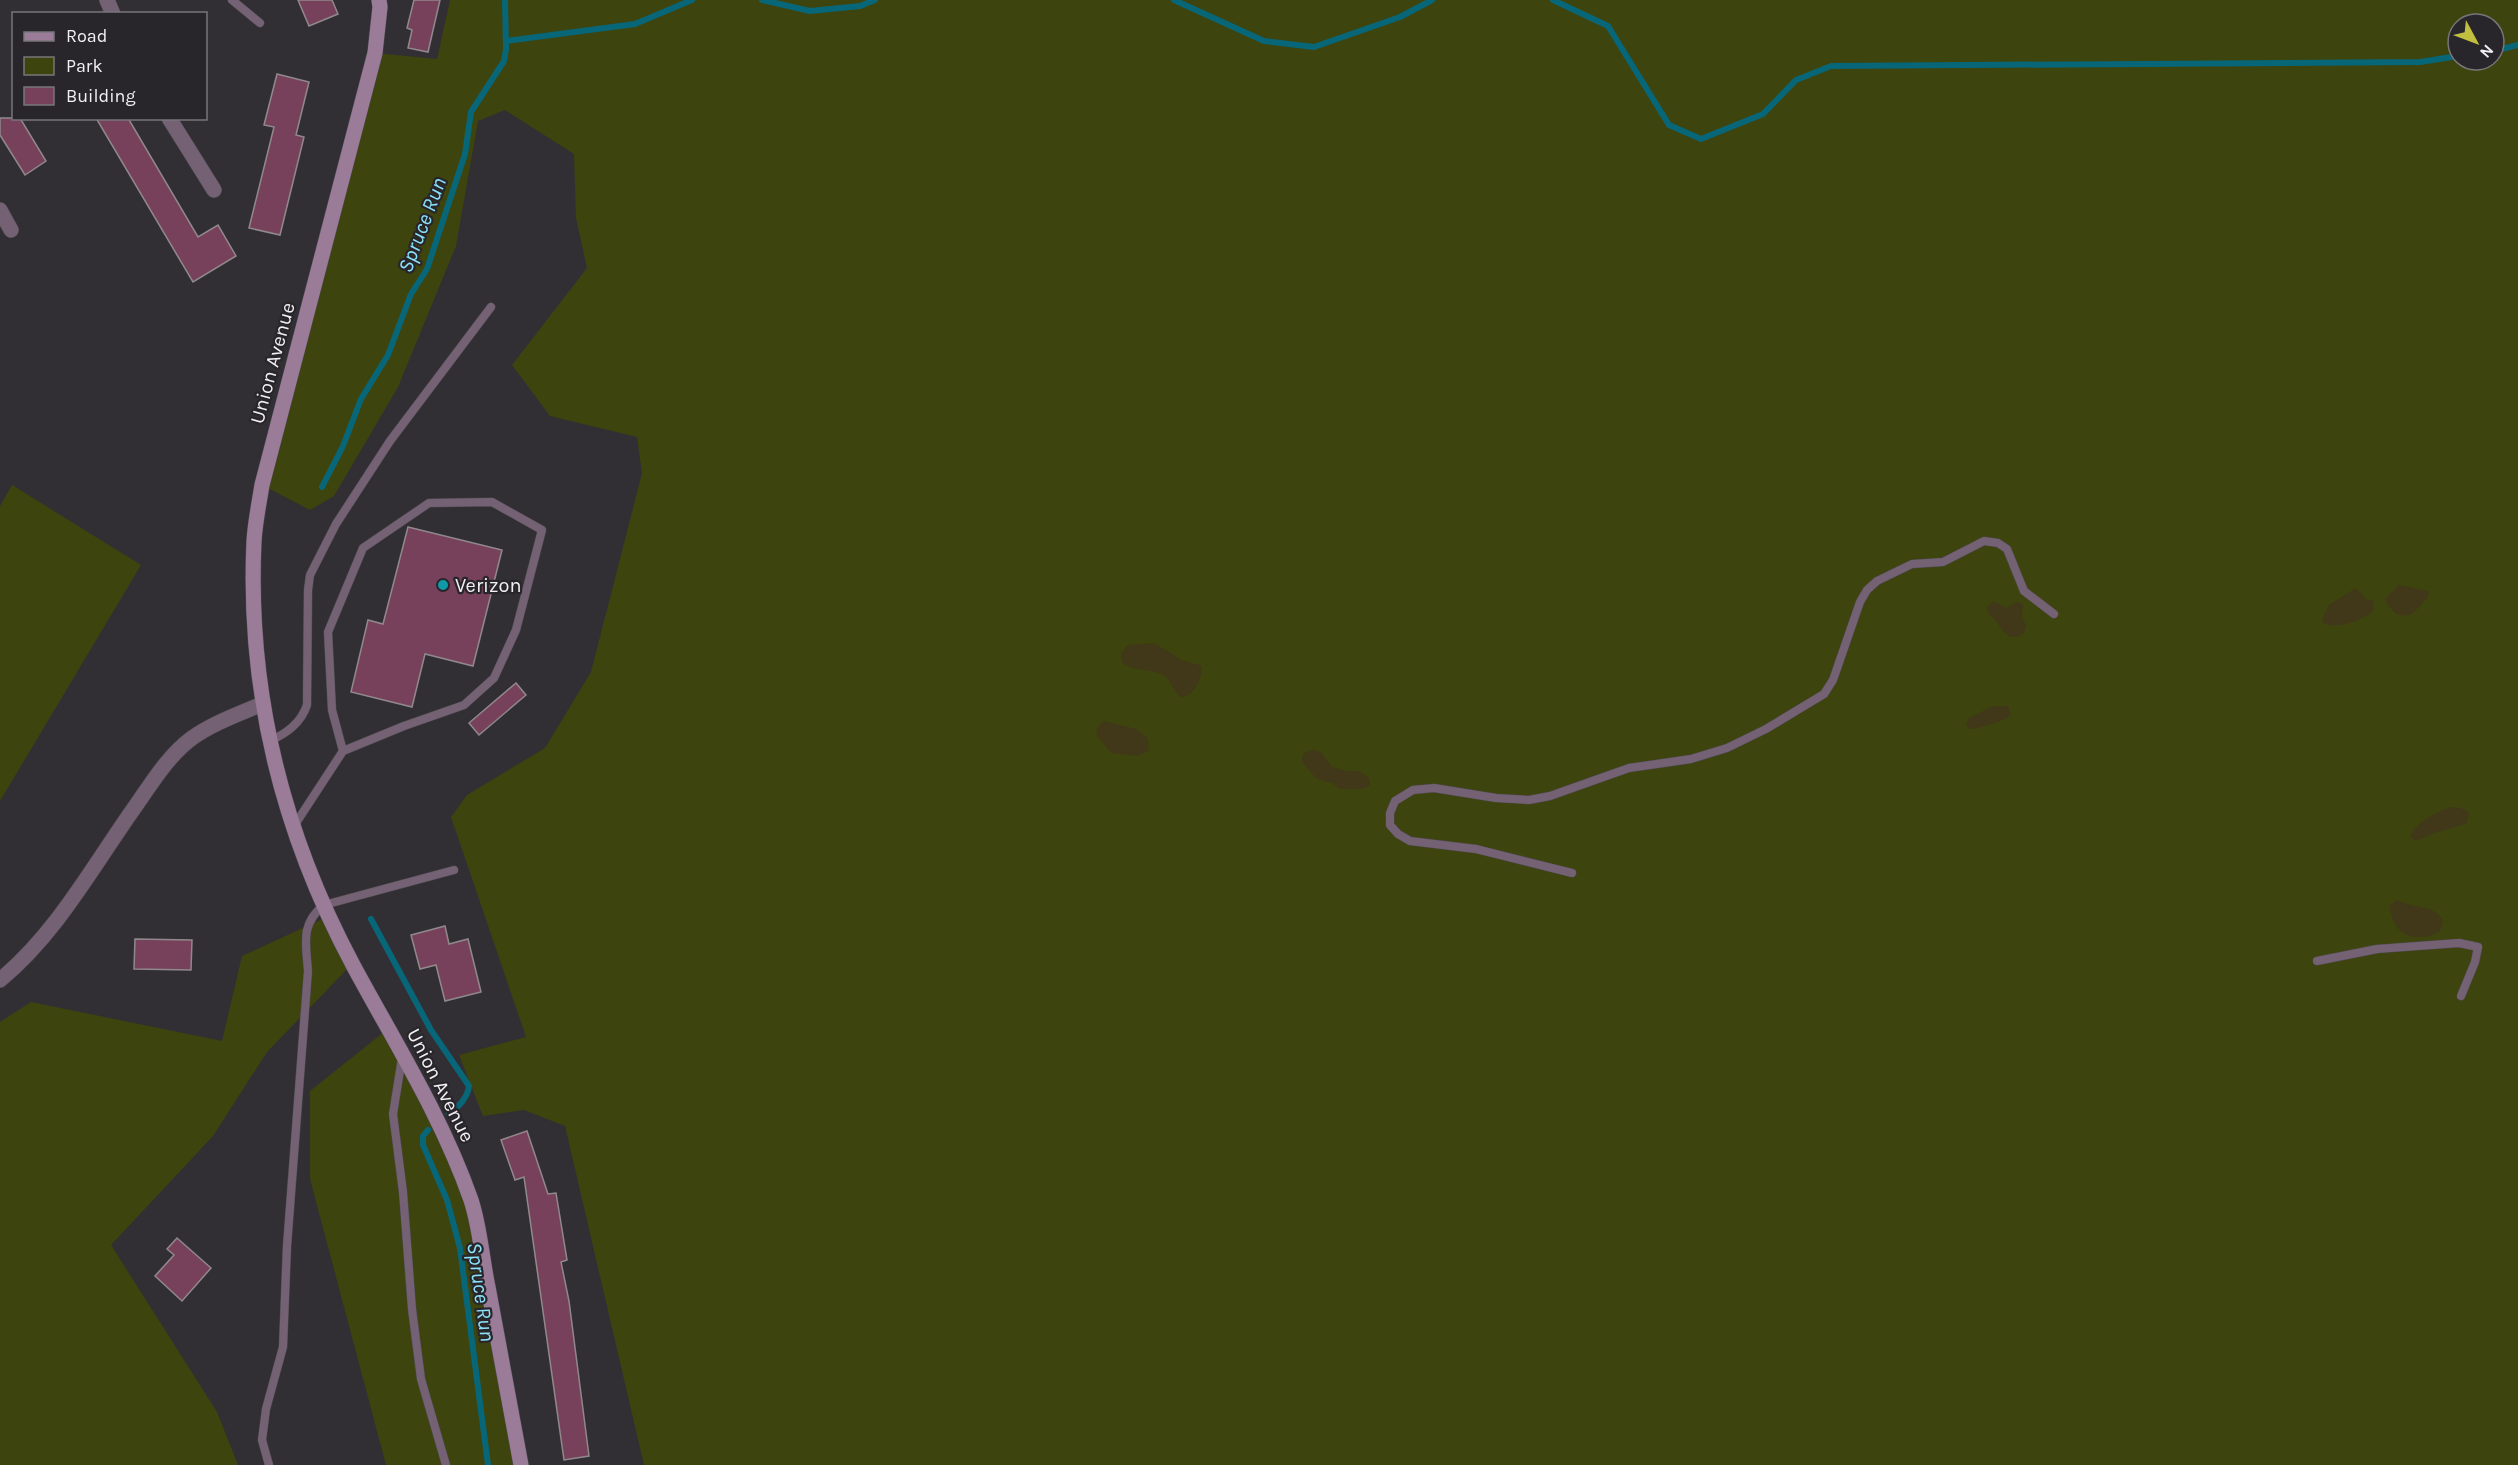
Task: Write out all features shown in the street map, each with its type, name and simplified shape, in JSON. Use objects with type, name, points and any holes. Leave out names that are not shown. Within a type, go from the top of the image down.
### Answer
[{"type":"street","name":"Union Avenue","points":[[379,0],[375,52],[262,485],[254,539],[254,583],[262,704],[280,788],[293,828],[324,905],[352,964],[440,1121],[472,1203],[521,1465]]},
{"type":"street","points":[[170,120],[214,190]]},
{"type":"street","points":[[0,210],[11,230]]},
{"type":"street","points":[[0,980],[15,967],[65,909],[162,769],[192,739],[218,723],[262,704]]},
{"type":"lane","points":[[231,0],[260,23]]},
{"type":"lane","points":[[270,741],[282,736],[296,725],[305,713],[307,705],[308,590],[310,575],[316,560],[336,524],[390,441],[491,307]]},
{"type":"lane","points":[[293,828],[343,752],[404,726],[464,705],[494,678],[516,630],[542,530],[492,502],[429,503],[363,548],[328,632],[332,710],[343,752]]},
{"type":"lane","points":[[1572,873],[1476,849],[1410,841],[1398,834],[1390,825],[1390,813],[1395,801],[1413,790],[1434,788],[1497,798],[1529,800],[1550,796],[1629,768],[1691,759],[1727,748],[1766,729],[1827,691],[1833,680],[1860,602],[1867,590],[1877,581],[1912,564],[1943,562],[1984,541],[1998,543],[2007,549],[2024,591],[2054,614]]},
{"type":"lane","points":[[269,1465],[262,1440],[266,1409],[283,1347],[287,1246],[308,971],[305,939],[312,915],[324,905],[454,870]]},
{"type":"lane","points":[[2317,961],[2376,949],[2459,943],[2472,945],[2478,947],[2475,962],[2461,996]]},
{"type":"lane","points":[[403,1054],[393,1114],[404,1192],[412,1309],[421,1379],[446,1465]]},
{"type":"green space","points":[[450,0],[2518,0],[2518,1465],[644,1465],[565,1126],[524,1110],[483,1116],[459,1055],[526,1037],[451,817],[467,795],[545,748],[591,672],[642,473],[637,437],[550,416],[512,365],[587,268],[576,218],[574,154],[505,110],[478,121],[456,246],[398,387],[334,496],[310,510],[262,485],[375,53],[437,59]]},
{"type":"green space","points":[[12,485],[141,565],[0,801],[0,506]]},
{"type":"green space","points":[[329,916],[352,964],[267,1052],[213,1136],[111,1245],[217,1412],[238,1465],[0,1465],[0,1022],[31,1002],[222,1041],[242,956]]},
{"type":"green space","points":[[389,1028],[472,1203],[521,1465],[386,1465],[310,1179],[310,1091]]},
{"type":"sand","points":[[2399,585],[2429,591],[2428,598],[2411,614],[2396,614],[2386,603],[2386,598]]},
{"type":"sand","points":[[2356,588],[2366,599],[2373,601],[2374,610],[2350,623],[2329,625],[2323,623],[2322,619],[2329,605]]},
{"type":"sand","points":[[1994,601],[2006,608],[2017,602],[2023,604],[2022,618],[2026,625],[2024,633],[2011,637],[2005,633],[1987,611],[1987,607]]},
{"type":"sand","points":[[1154,643],[1182,660],[1202,666],[1199,681],[1189,694],[1180,697],[1163,675],[1133,668],[1122,662],[1121,653],[1128,645]]},
{"type":"sand","points":[[1993,706],[2008,706],[2011,715],[1991,724],[1969,729],[1966,724],[1969,718]]},
{"type":"sand","points":[[1104,721],[1136,729],[1148,738],[1149,750],[1138,756],[1111,753],[1096,734],[1098,726]]},
{"type":"sand","points":[[1311,750],[1321,752],[1332,767],[1359,771],[1369,778],[1370,785],[1362,789],[1340,789],[1332,783],[1317,779],[1302,762],[1303,754]]},
{"type":"sand","points":[[2455,807],[2466,810],[2469,814],[2466,824],[2416,841],[2410,837],[2416,827],[2428,818]]},
{"type":"sand","points":[[2397,900],[2434,911],[2443,921],[2440,931],[2422,937],[2404,934],[2395,923],[2389,906]]},
{"type":"building","points":[[298,0],[332,0],[338,14],[309,26]]},
{"type":"building","points":[[414,0],[440,0],[428,52],[408,48],[412,30],[407,28]]},
{"type":"building","points":[[277,74],[309,82],[296,135],[304,137],[280,235],[249,228],[274,127],[264,125]]},
{"type":"building","points":[[0,118],[21,120],[46,161],[25,175],[0,135]]},
{"type":"building","points":[[97,120],[129,120],[198,237],[218,225],[236,256],[193,282]]},
{"type":"building","name":"Verizon","points":[[408,527],[502,550],[473,666],[425,654],[412,707],[351,692],[368,620],[383,624]]},
{"type":"building","points":[[516,683],[526,695],[479,735],[469,723]]},
{"type":"building","points":[[445,926],[449,944],[468,939],[481,992],[445,1001],[436,965],[420,969],[411,935]]},
{"type":"building","points":[[135,939],[192,940],[191,970],[134,969]]},
{"type":"building","points":[[527,1131],[548,1194],[556,1193],[567,1260],[561,1262],[569,1301],[589,1456],[564,1460],[524,1177],[515,1180],[501,1140]]},
{"type":"building","points":[[177,1238],[211,1268],[182,1301],[155,1276],[174,1255],[167,1249]]},
{"type":"waterway","name":"Spruce Run","points":[[322,487],[343,446],[361,399],[388,355],[411,294],[427,269],[465,154],[471,112],[504,61],[506,49],[505,0]]},
{"type":"waterway","points":[[506,41],[635,24],[692,0]]},
{"type":"waterway","points":[[762,0],[810,11],[860,6],[875,0]]},
{"type":"waterway","points":[[1174,0],[1264,41],[1314,47],[1400,17],[1432,0]]},
{"type":"waterway","points":[[1553,0],[1608,26],[1669,125],[1701,139],[1763,114],[1796,80],[1831,66],[2420,62],[2446,58]]},
{"type":"waterway","points":[[2506,48],[2518,45]]},
{"type":"waterway","name":"Spruce Run","points":[[371,919],[431,1030],[469,1086],[462,1102],[449,1114]]},
{"type":"waterway","name":"Spruce Run","points":[[428,1130],[423,1136],[423,1145],[447,1200],[460,1248],[488,1465]]},
{"type":"place","name":"Verizon","points":[[443,585]]}]
